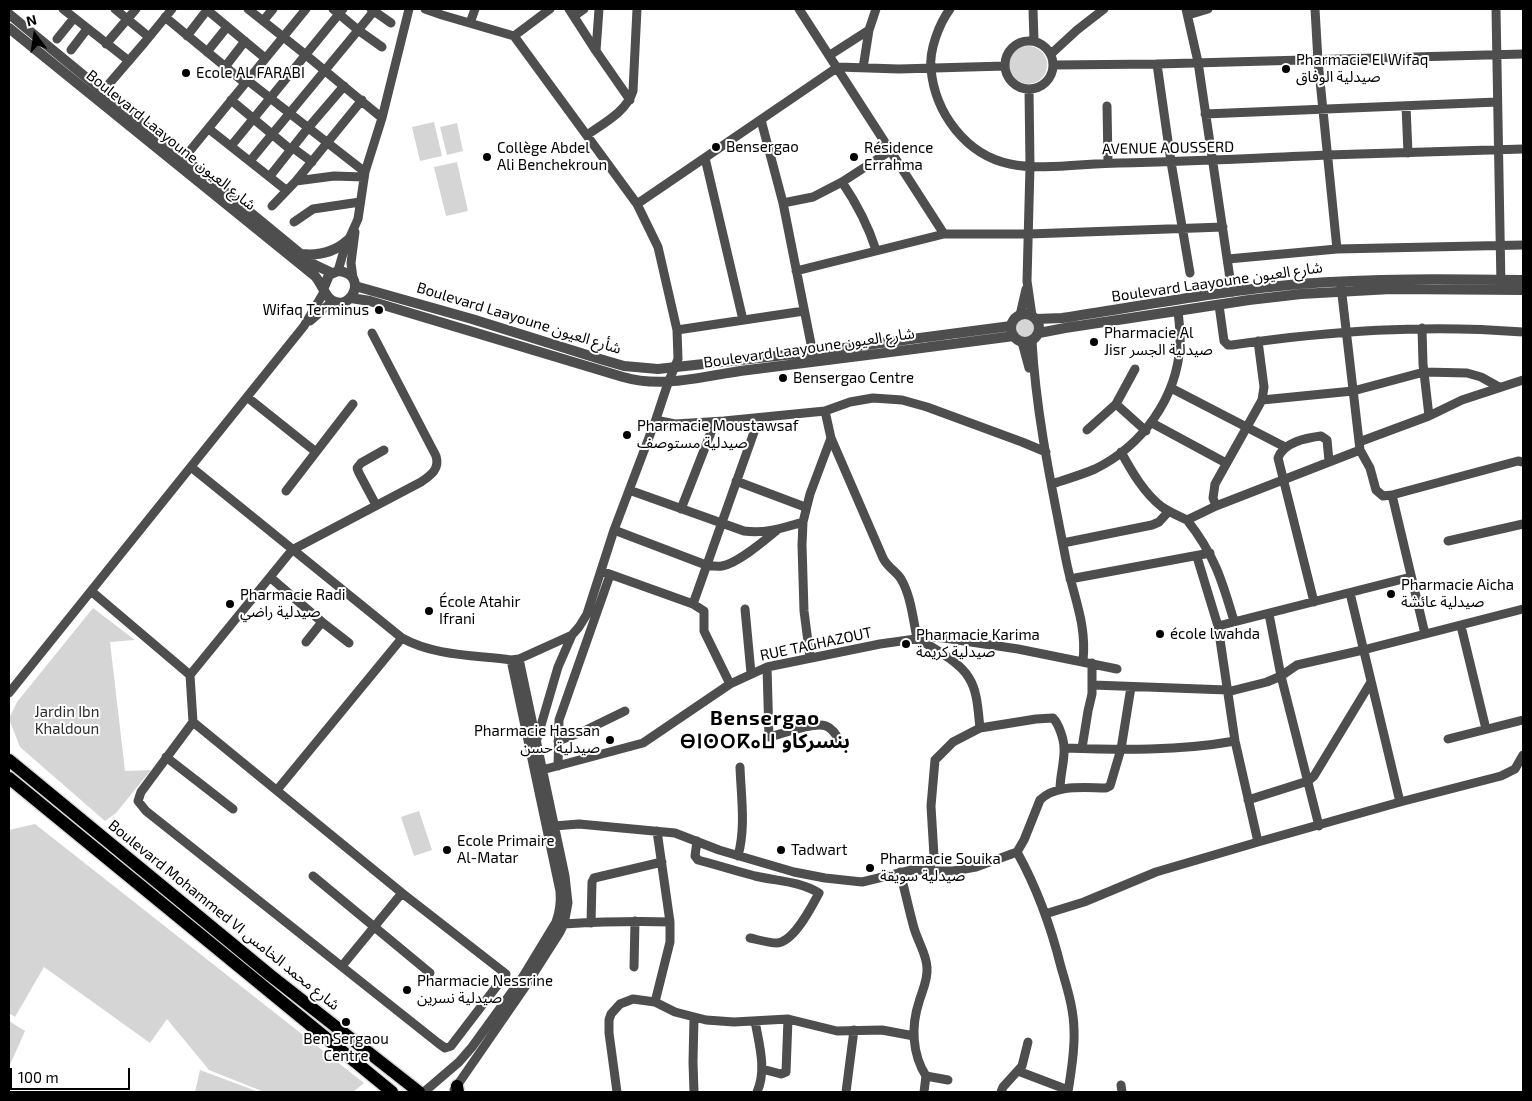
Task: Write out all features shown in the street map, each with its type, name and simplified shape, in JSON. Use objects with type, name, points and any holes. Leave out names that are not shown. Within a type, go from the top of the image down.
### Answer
[{"type":"main road","name":"Boulevard Mohammed VI شارع محمد الخامس","points":[[9,760],[270,975],[420,1092]]},
{"type":"main road","name":"Boulevard Mohammed VI شارع محمد الخامس","points":[[9,778],[392,1092]]},
{"type":"street","points":[[115,9],[149,37]]},
{"type":"street","points":[[106,44],[136,9]]},
{"type":"street","points":[[102,92],[172,9]]},
{"type":"street","points":[[187,36],[207,9],[265,58]]},
{"type":"street","points":[[248,9],[382,118]]},
{"type":"street","points":[[263,21],[273,9]]},
{"type":"street","points":[[184,158],[304,9]]},
{"type":"street","points":[[304,326],[333,301],[344,302],[351,298],[354,282],[351,263],[364,175],[382,118],[408,9]]},
{"type":"street","points":[[424,9],[514,36],[637,204],[658,247],[678,330],[678,359],[614,530],[605,573],[559,720],[558,766]]},
{"type":"street","points":[[470,22],[475,9]]},
{"type":"street","points":[[514,36],[550,9]]},
{"type":"street","points":[[584,9],[571,12],[630,100]]},
{"type":"street","points":[[596,51],[599,9]]},
{"type":"street","points":[[587,135],[624,107],[630,100],[633,83],[637,9]]},
{"type":"street","points":[[799,9],[944,234]]},
{"type":"street","points":[[863,68],[869,30],[876,9]]},
{"type":"street","name":"AVENUE AOUSSERD","points":[[950,9],[939,30],[932,50],[931,68],[943,112],[954,130],[972,146],[990,157],[1010,164],[1030,166],[1213,161],[1327,155],[1523,149]]},
{"type":"street","points":[[1034,9],[1034,41]]},
{"type":"street","points":[[1051,54],[1104,9]]},
{"type":"street","points":[[1208,9],[1187,12],[1198,62],[1232,292]]},
{"type":"street","points":[[1315,9],[1318,61],[1337,249]]},
{"type":"street","points":[[1496,9],[1501,284]]},
{"type":"street","points":[[231,146],[306,55],[338,10],[358,30],[382,47]]},
{"type":"street","points":[[250,161],[373,10],[391,23]]},
{"type":"street","points":[[57,39],[71,13],[87,29],[129,61]]},
{"type":"street","name":"Boulevard Laayoune شارع العيون","points":[[9,14],[301,254],[318,267],[335,272]]},
{"type":"street","points":[[165,17],[225,67],[270,98],[308,128],[364,175]]},
{"type":"street","points":[[207,52],[228,27]]},
{"type":"street","name":"Boulevard Laayoune شارع العيون","points":[[9,28],[315,276],[324,289]]},
{"type":"street","points":[[71,50],[87,29]]},
{"type":"street","points":[[830,55],[869,30]]},
{"type":"street","points":[[225,67],[245,41]]},
{"type":"street","points":[[1025,41],[1034,41],[1044,45],[1051,54],[1054,65],[1049,79],[1044,84],[1029,89],[1016,84],[1007,73],[1005,66],[1006,58],[1010,50],[1017,44],[1025,41]]},
{"type":"street","points":[[1054,65],[1318,61],[1523,54]]},
{"type":"street","points":[[1157,64],[1190,273]]},
{"type":"street","points":[[637,204],[838,67],[931,68],[1005,66]]},
{"type":"street","points":[[270,176],[344,86]]},
{"type":"street","points":[[1029,89],[1030,166],[1027,281],[1020,315],[1013,321],[1024,336],[1070,579],[1081,613],[1093,685],[1082,748]]},
{"type":"street","points":[[231,100],[272,134],[312,162]]},
{"type":"street","points":[[272,206],[328,144],[362,100]]},
{"type":"street","points":[[1205,114],[1497,102]]},
{"type":"street","points":[[1107,106],[1108,163]]},
{"type":"street","points":[[1406,106],[1408,153]]},
{"type":"street","points":[[762,120],[783,203],[814,357]]},
{"type":"street","points":[[209,129],[286,190]]},
{"type":"street","points":[[783,203],[813,197],[842,182],[890,151]]},
{"type":"street","points":[[705,158],[743,320]]},
{"type":"street","points":[[296,181],[334,176],[364,175]]},
{"type":"street","points":[[842,182],[862,214],[876,250]]},
{"type":"street","points":[[294,222],[313,210],[360,202]]},
{"type":"street","points":[[9,693],[304,326],[324,289],[326,279],[335,272],[348,240],[356,227]]},
{"type":"street","points":[[796,271],[944,234],[1029,234],[1223,227]]},
{"type":"street","points":[[301,254],[326,253],[338,248],[348,240]]},
{"type":"street","points":[[1228,259],[1337,249],[1500,247],[1523,245]]},
{"type":"street","points":[[335,272],[349,274],[354,282]]},
{"type":"street","name":"Boulevard Laayoune شارع العيون","points":[[1020,315],[1028,314],[1034,317],[1062,318],[1232,292],[1341,286],[1410,288],[1501,284],[1523,280]]},
{"type":"street","points":[[1024,336],[1040,326],[1034,317],[1027,281]]},
{"type":"street","name":"Boulevard Laayoune شأرع العيون","points":[[354,282],[624,366],[658,369],[675,367]]},
{"type":"street","name":"Boulevard Laayoune شارع العيون","points":[[1501,284],[1523,290]]},
{"type":"street","points":[[1341,286],[1360,446],[1370,468],[1376,490],[1382,496],[1392,495],[1518,461],[1523,462]]},
{"type":"street","name":"Boulevard Laayoune شارع العيون","points":[[675,367],[814,357],[1024,336],[1065,328],[1341,286]]},
{"type":"street","points":[[324,289],[333,301]]},
{"type":"street","name":"Boulevard Laayoune شأرع العيون","points":[[351,298],[370,300],[636,381],[668,383]]},
{"type":"street","points":[[1219,305],[1224,341],[1228,345],[1345,331],[1422,328],[1486,329],[1523,332]]},
{"type":"street","points":[[678,330],[804,311]]},
{"type":"street","points":[[1052,484],[1097,468],[1121,452],[1146,431],[1152,423],[1171,388],[1180,345],[1178,311]]},
{"type":"street","points":[[1422,328],[1429,416]]},
{"type":"street","points":[[372,332],[436,456],[436,469],[421,482],[292,550],[271,578],[190,674],[193,722],[139,795],[138,801],[140,806],[445,1048],[451,1046],[459,1037],[506,974]]},
{"type":"street","points":[[1216,506],[1213,498],[1215,484],[1262,400],[1264,387],[1258,341]]},
{"type":"street","name":"Boulevard Laayoune شارع العيون","points":[[668,383],[814,357]]},
{"type":"street","points":[[1087,430],[1116,404],[1135,369]]},
{"type":"street","points":[[1262,400],[1352,391],[1424,372],[1467,373],[1481,377],[1499,387]]},
{"type":"street","points":[[1187,520],[1216,506],[1329,461],[1462,400],[1523,380]]},
{"type":"street","points":[[1171,388],[1285,447]]},
{"type":"street","points":[[247,397],[316,452]]},
{"type":"street","points":[[656,419],[675,424],[715,422],[825,411],[850,402],[873,398],[902,400],[927,407],[1046,452]]},
{"type":"street","points":[[286,491],[353,404]]},
{"type":"street","points":[[1116,404],[1146,431]]},
{"type":"street","points":[[825,411],[831,438],[883,558],[901,580],[912,614],[917,638],[951,660],[970,678],[975,694],[980,728]]},
{"type":"street","points":[[693,604],[759,418]]},
{"type":"street","points":[[681,509],[715,422]]},
{"type":"street","points":[[1152,423],[1226,462]]},
{"type":"street","points":[[1314,602],[1278,458],[1280,452],[1292,443],[1321,436],[1327,440],[1329,461]]},
{"type":"street","points":[[810,657],[804,611],[803,522],[805,507],[831,438]]},
{"type":"street","points":[[376,505],[358,474],[358,468],[361,463],[384,450]]},
{"type":"street","points":[[1121,452],[1134,474],[1152,498],[1169,511],[1187,520],[1202,539],[1223,584],[1234,621]]},
{"type":"street","points":[[191,468],[402,638],[432,651],[515,660],[572,635]]},
{"type":"street","points":[[736,481],[805,507]]},
{"type":"street","points":[[629,490],[722,524],[754,533],[777,530],[803,522]]},
{"type":"street","points":[[1392,495],[1425,634]]},
{"type":"street","points":[[1063,543],[1152,525],[1169,511]]},
{"type":"street","points":[[1448,541],[1523,524]]},
{"type":"street","points":[[614,530],[706,565],[724,566],[760,544],[777,530]]},
{"type":"street","points":[[1070,579],[1197,557],[1210,553]]},
{"type":"street","points":[[1197,557],[1218,626],[1235,741],[1258,842]]},
{"type":"street","points":[[605,573],[693,604],[704,611],[704,631],[730,684]]},
{"type":"street","points":[[536,741],[558,667],[572,635],[586,614],[605,573]]},
{"type":"street","points":[[1218,626],[1411,577]]},
{"type":"street","points":[[271,578],[349,643]]},
{"type":"street","points":[[91,591],[190,674]]},
{"type":"street","points":[[1350,593],[1400,802]]},
{"type":"street","points":[[744,609],[751,673]]},
{"type":"street","points":[[1093,685],[1227,691],[1267,682],[1281,676],[1297,665],[1461,626],[1523,609]]},
{"type":"street","points":[[1269,614],[1281,676],[1319,826]]},
{"type":"street","points":[[306,642],[322,622]]},
{"type":"street","points":[[1461,626],[1486,729]]},
{"type":"street","name":"RUE TAGHAZOUT","points":[[542,770],[643,743],[730,684],[767,667],[810,657],[917,638],[930,636],[965,640],[1117,668]]},
{"type":"street","points":[[277,790],[402,638]]},
{"type":"street","points":[[456,1090],[523,990],[564,924],[568,903],[536,741],[515,660]]},
{"type":"street","points":[[424,1092],[459,1062],[518,983],[556,922],[561,903],[515,660]]},
{"type":"street","points":[[767,667],[769,737],[812,725],[825,725],[832,730],[841,743]]},
{"type":"street","points":[[1248,800],[1308,781],[1314,776],[1371,682]]},
{"type":"street","points":[[554,826],[579,824],[675,833],[738,856],[794,872],[825,878],[862,882],[912,870],[928,872],[960,870],[1017,852],[1024,840],[1040,800],[1044,796],[1060,789],[1109,787],[1121,750],[1131,687]]},
{"type":"street","points":[[558,741],[625,711]]},
{"type":"street","points":[[928,872],[934,856],[931,806],[935,760],[954,742],[980,728],[1053,718],[1058,725],[1064,748],[1060,789]]},
{"type":"street","points":[[1448,739],[1523,720]]},
{"type":"street","points":[[193,722],[402,893],[518,983]]},
{"type":"street","points":[[1064,748],[1121,750],[1198,746],[1235,741]]},
{"type":"street","points":[[1045,914],[1084,902],[1156,872],[1400,802],[1501,776],[1515,769],[1523,755]]},
{"type":"street","points":[[166,757],[233,809]]},
{"type":"street","points":[[738,856],[743,831],[740,767]]},
{"type":"street","points":[[655,1002],[670,942],[670,922],[657,831]]},
{"type":"street","points":[[697,841],[695,856],[698,860],[757,876],[778,879],[807,887],[819,893]]},
{"type":"street","points":[[1017,852],[1036,891],[1058,954],[1072,1008],[1074,1030],[1068,1091],[1018,1072]]},
{"type":"street","points":[[591,923],[592,882],[594,878],[662,862]]},
{"type":"street","points":[[900,872],[914,929],[926,960],[927,968],[927,977],[915,1017],[914,1036],[916,1055],[920,1067],[926,1076],[924,1092]]},
{"type":"street","points":[[313,876],[430,973]]},
{"type":"street","points":[[750,938],[776,943],[787,939],[804,918],[819,893],[825,878]]},
{"type":"street","points":[[342,966],[402,893]]},
{"type":"street","points":[[564,924],[610,924],[635,921],[670,922]]},
{"type":"street","points":[[634,966],[635,921]]},
{"type":"street","points":[[617,1092],[609,1033],[611,1014],[620,1004],[626,1001],[640,999],[655,1002],[694,1018],[719,1022],[788,1019],[837,1031],[882,1030],[914,1036]]},
{"type":"street","points":[[694,1018],[694,1092]]},
{"type":"street","points":[[762,1069],[781,1074],[786,1072],[788,1019]]},
{"type":"street","points":[[755,1021],[762,1069],[762,1078],[757,1092]]},
{"type":"street","points":[[846,1092],[854,1030]]},
{"type":"street","points":[[1001,1092],[1003,1087],[1018,1072],[1026,1053],[1028,1042]]},
{"type":"street","points":[[926,1076],[948,1080]]},
{"type":"green space","points":[[1028,46],[1042,51],[1047,65],[1042,79],[1028,84],[1014,79],[1009,65],[1014,51]]},
{"type":"green space","points":[[434,122],[442,156],[420,161],[412,127]]},
{"type":"green space","points":[[457,123],[463,151],[447,155],[440,127]]},
{"type":"green space","points":[[457,162],[468,211],[446,216],[434,167]]},
{"type":"green space","points":[[1024,316],[1029,317],[1035,323],[1035,333],[1029,339],[1024,340],[1019,339],[1013,333],[1012,328],[1013,323],[1019,317]]},
{"type":"green space","name":"Jardin Ibn Khaldoun","points":[[93,608],[135,640],[110,642],[125,771],[151,770],[116,813],[105,821],[20,747],[9,719],[17,702]]},
{"type":"green space","points":[[419,811],[432,850],[414,856],[401,817]]},
{"type":"green space","points":[[35,824],[364,1083],[353,1092],[264,1092],[209,1070],[167,1019],[150,1043],[44,967],[15,1017],[9,1013],[9,830]]},
{"type":"green space","points":[[9,1021],[25,1031],[9,1067]]},
{"type":"green space","points":[[200,1070],[259,1092],[195,1092]]},
{"type":"place","name":"Pharmacie El Wifaq صيدلية الوفاق","points":[[1286,69]]},
{"type":"place","name":"Ecole AL FARABI","points":[[186,73]]},
{"type":"place","name":"Bensergao","points":[[716,147]]},
{"type":"place","name":"Collège Abdel Ali Benchekroun","points":[[487,157]]},
{"type":"place","name":"Résidence Errahma","points":[[854,157]]},
{"type":"place","name":"Wifaq Terminus","points":[[379,310]]},
{"type":"place","name":"Pharmacie Al Jisr صيدلية الجسر","points":[[1094,342]]},
{"type":"place","name":"Bensergao Centre","points":[[783,378]]},
{"type":"place","name":"Pharmacie Moustawsaf صيدلية مستوصف","points":[[627,435]]},
{"type":"place","name":"Pharmacie Aicha صيدلية عائشة","points":[[1391,594]]},
{"type":"place","name":"Pharmacie Radi صيدلية راضي","points":[[230,604]]},
{"type":"place","name":"École Atahir Ifrani","points":[[429,611]]},
{"type":"place","name":"école lwahda","points":[[1160,634]]},
{"type":"place","name":"Pharmacie Karima صيدلية كريمة","points":[[906,644]]},
{"type":"place","name":"Pharmacie Hassan صيدلية حسن","points":[[610,740]]},
{"type":"place","name":"Ecole Primaire Al-Matar","points":[[447,850]]},
{"type":"place","name":"Tadwart","points":[[781,850]]},
{"type":"place","name":"Pharmacie Souika صيدلية سويقة","points":[[870,868]]},
{"type":"place","name":"Pharmacie Nessrine صيدلية نسرين","points":[[407,990]]},
{"type":"place","name":"Ben Sergaou Centre","points":[[346,1022]]},
{"type":"district","name":"Bensergao ⴱⵏⵙⵔⴽⴰⵡ بنسركاو","points":[[765,730]]}]
